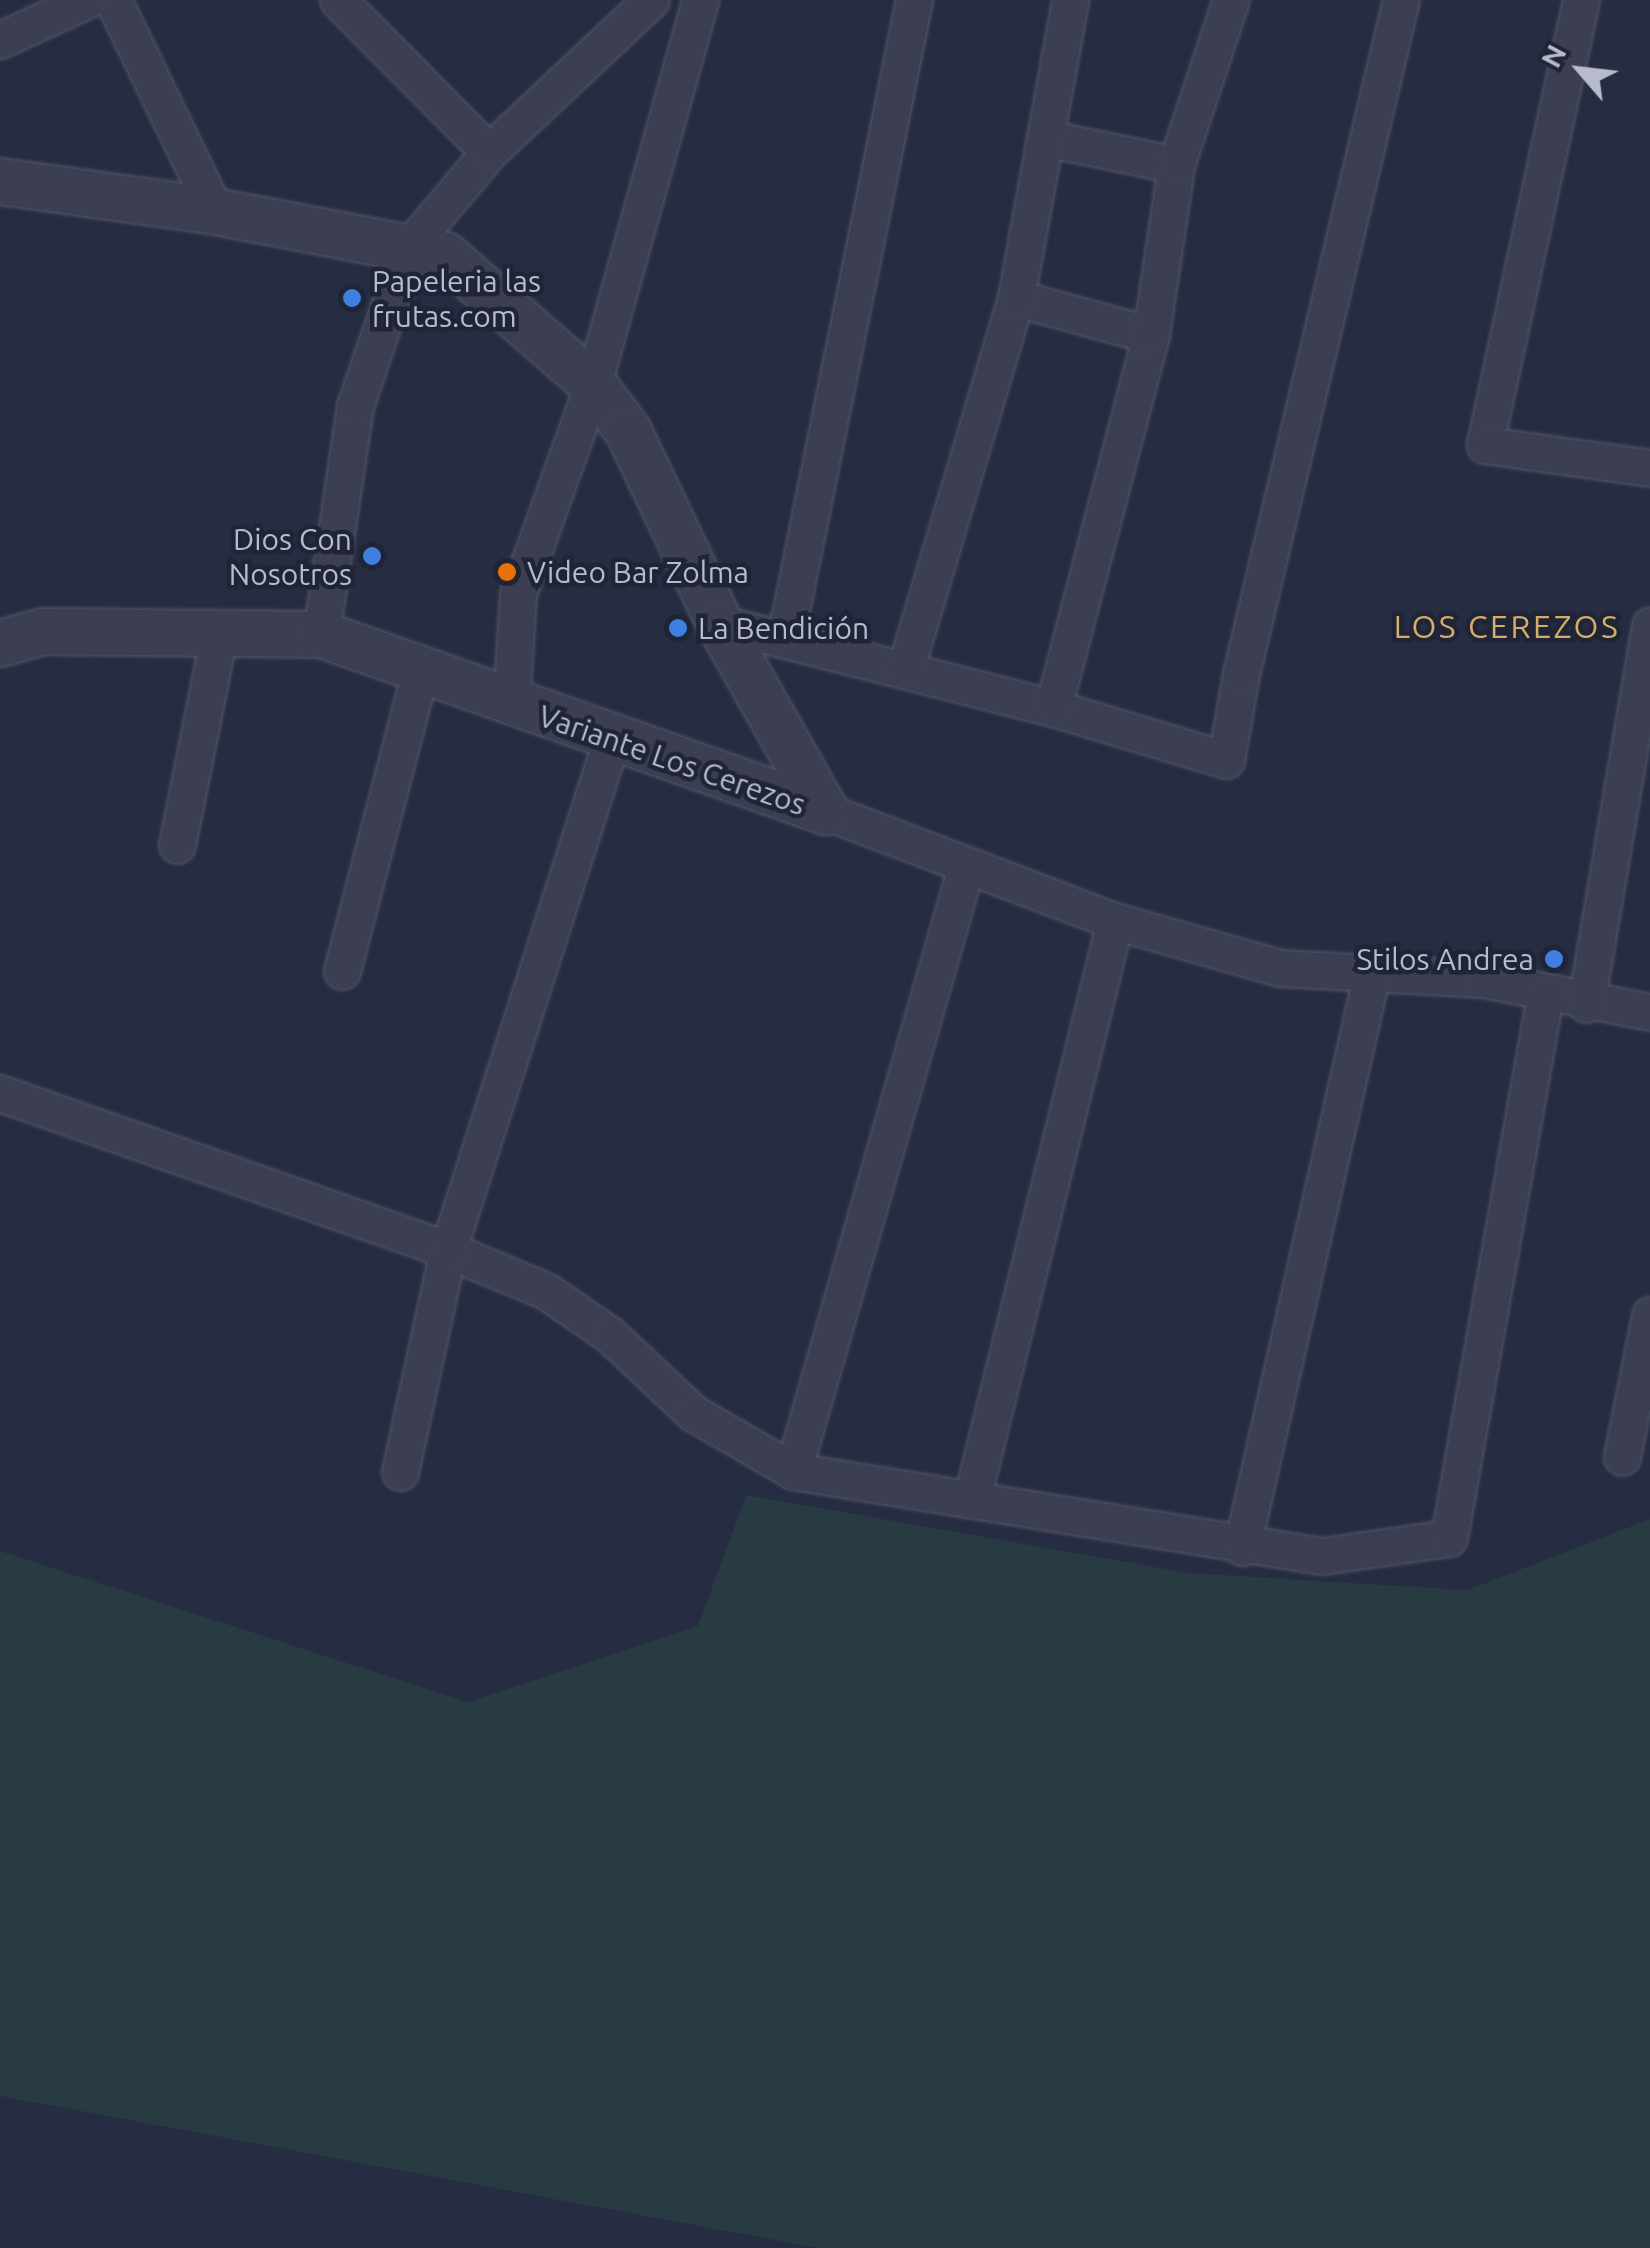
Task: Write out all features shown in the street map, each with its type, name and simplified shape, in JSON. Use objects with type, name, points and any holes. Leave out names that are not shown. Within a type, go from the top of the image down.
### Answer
[{"type":"street","points":[[0,40],[87,0]]},
{"type":"street","points":[[114,0],[215,211]]},
{"type":"street","points":[[338,0],[488,152]]},
{"type":"street","points":[[322,634],[354,406],[410,247],[488,152],[650,0]]},
{"type":"street","points":[[512,705],[518,594],[593,384],[700,0]]},
{"type":"street","points":[[785,640],[914,0]]},
{"type":"street","points":[[905,670],[1016,298],[1070,0]]},
{"type":"street","points":[[1052,708],[1151,336],[1176,165],[1231,0]]},
{"type":"street","points":[[719,624],[1052,708],[1226,760],[1241,674],[1401,0]]},
{"type":"street","points":[[1581,0],[1485,445],[1650,468]]},
{"type":"street","points":[[1046,138],[1176,165]]},
{"type":"street","name":"Variante Los Cerezos","points":[[0,181],[215,211],[445,256],[593,384],[628,432],[719,624],[825,811]]},
{"type":"street","points":[[1016,298],[1151,336]]},
{"type":"street","points":[[1586,1004],[1650,625]]},
{"type":"street","name":"Variante Los Cerezos","points":[[0,643],[43,630],[322,634],[611,740],[825,811]]},
{"type":"street","points":[[177,844],[218,634]]},
{"type":"street","points":[[342,971],[420,672]]},
{"type":"street","points":[[400,1472],[448,1250],[611,740]]},
{"type":"street","points":[[825,811],[1115,921],[1280,968],[1483,978],[1546,996],[1650,1012]]},
{"type":"street","points":[[793,1471],[966,867]]},
{"type":"street","points":[[972,1498],[1115,921]]},
{"type":"street","points":[[1242,1547],[1372,973]]},
{"type":"street","points":[[0,1093],[448,1250],[546,1290],[610,1335],[694,1413],[793,1471],[878,1489],[972,1498],[1242,1547],[1322,1556],[1449,1538],[1546,996]]},
{"type":"street","points":[[1622,1457],[1650,1316]]},
{"type":"shaded area","points":[[746,1495],[1189,1573],[1468,1590],[1650,1519],[1650,2248],[818,2248],[0,2096],[0,1551],[468,1702],[698,1626]]},
{"type":"place","name":"Papeleria las frutas.com","points":[[352,298]]},
{"type":"place","name":"Dios Con Nosotros","points":[[372,556]]},
{"type":"place","name":"Video Bar Zolma","points":[[507,572]]},
{"type":"place","name":"La Bendición","points":[[678,628]]},
{"type":"place","name":"Stilos Andrea","points":[[1554,959]]},
{"type":"district","name":"LOS CEREZOS","points":[[1507,626]]}]
